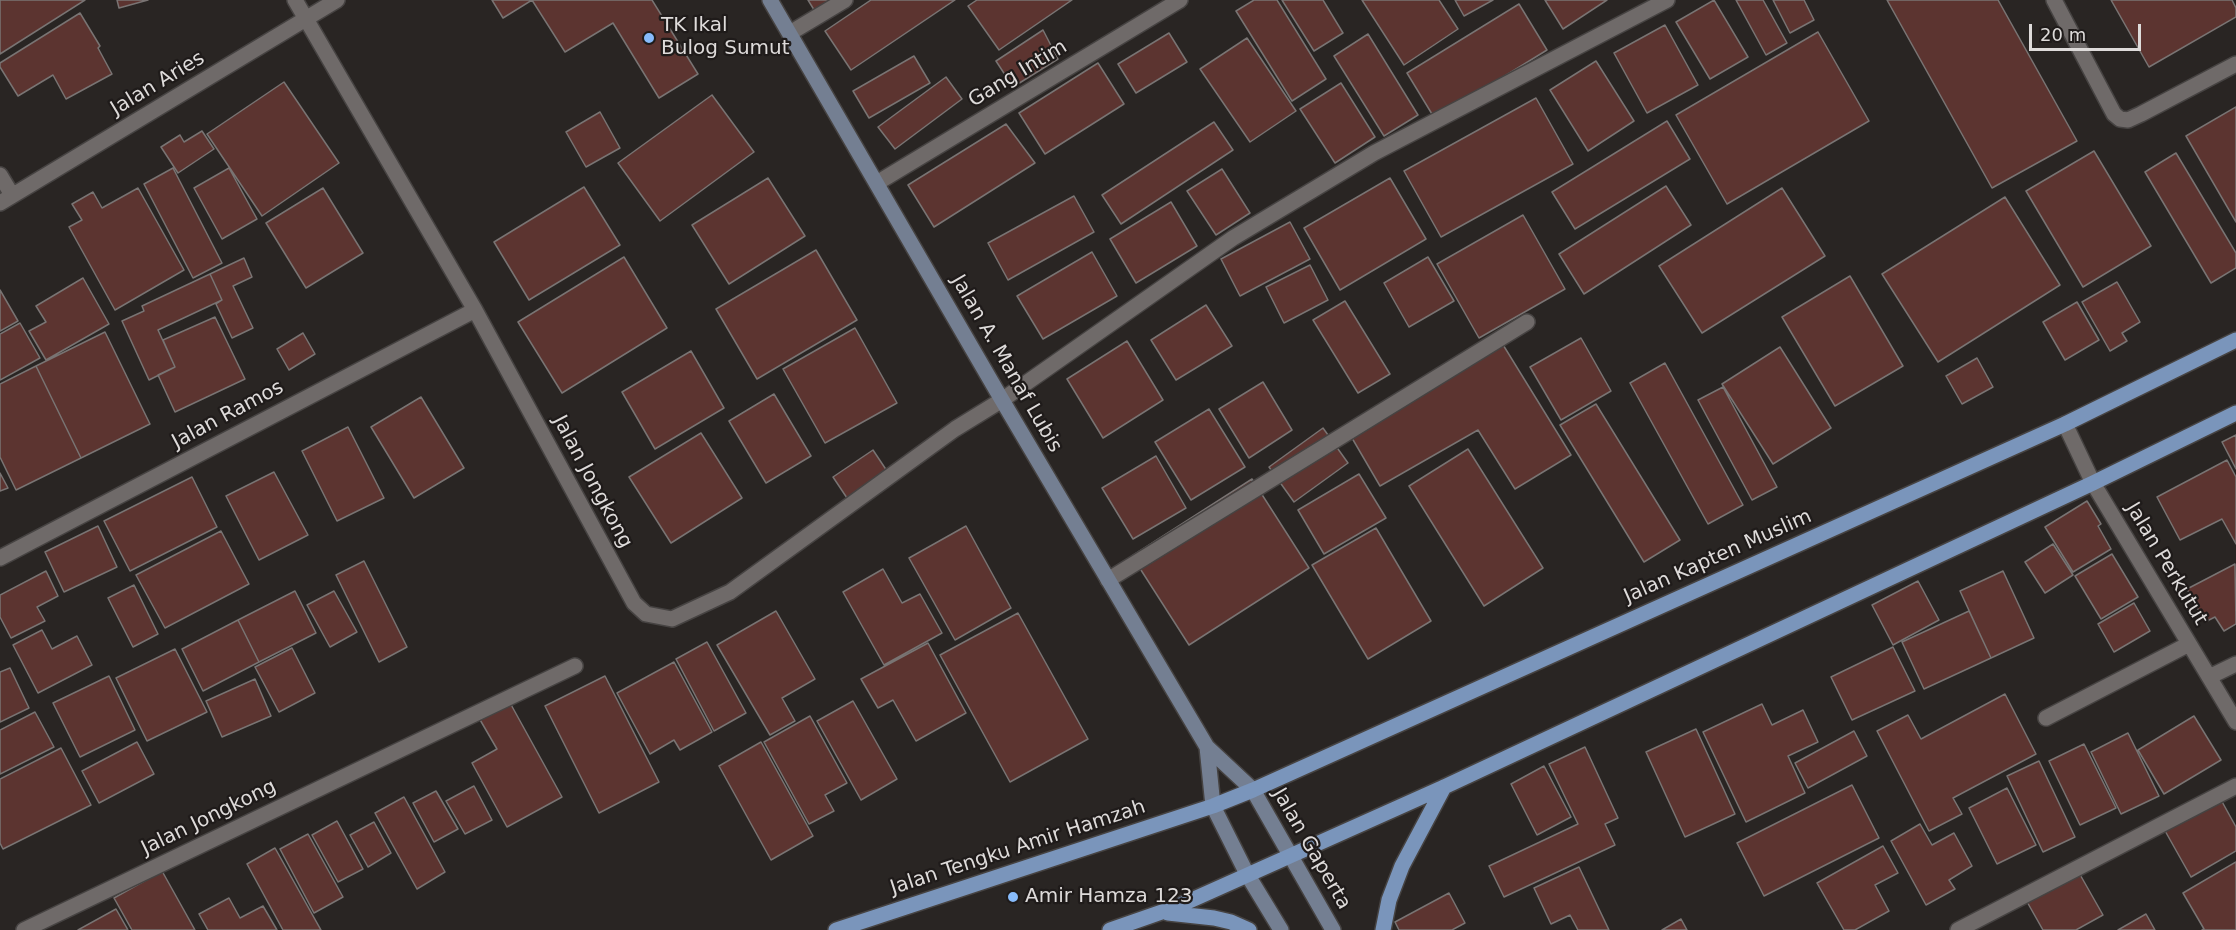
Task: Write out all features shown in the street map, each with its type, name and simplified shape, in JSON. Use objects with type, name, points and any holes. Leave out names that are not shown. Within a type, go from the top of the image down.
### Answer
[{"type":"main road","name":"Jalan Kapten Muslim","points":[[1213,806],[2065,424],[2236,340]]},
{"type":"main road","points":[[1110,930],[1176,907],[1443,787],[2093,483],[2236,413]]},
{"type":"main road","points":[[1383,930],[1389,900],[1402,866],[1443,787]]},
{"type":"main road","name":"Jalan Tengku Amir Hamzah","points":[[836,930],[1213,806]]},
{"type":"main road","points":[[1158,913],[1191,914],[1214,918],[1249,930]]},
{"type":"street","name":"Jalan Jongkong","points":[[295,0],[475,310],[634,603],[646,614],[672,619],[730,592],[955,429],[1002,400],[1233,238],[1364,159],[1667,0]]},
{"type":"street","name":"Jalan Aries","points":[[6,199],[337,0]]},
{"type":"street","name":"Jalan A. Manaf Lubis","points":[[770,0],[1207,747],[1253,790]]},
{"type":"street","points":[[790,33],[845,0]]},
{"type":"street","name":"Gang Intim","points":[[877,183],[1180,0]]},
{"type":"street","points":[[2054,0],[2114,114],[2120,119],[2128,120],[2141,114],[2236,64]]},
{"type":"street","points":[[0,175],[6,199]]},
{"type":"street","name":"Jalan Ramos","points":[[0,558],[475,310]]},
{"type":"street","points":[[1108,580],[1527,322]]},
{"type":"street","name":"Jalan Perkutut","points":[[2065,424],[2093,483],[2236,722]]},
{"type":"street","points":[[2046,718],[2190,644]]},
{"type":"street","points":[[2209,677],[2236,664]]},
{"type":"street","name":"Jalan Jongkong","points":[[24,930],[574,666]]},
{"type":"street","name":"Jalan A. Manaf Lubis","points":[[1207,747],[1213,806]]},
{"type":"street","points":[[1958,930],[2236,786]]},
{"type":"street","name":"Jalan Gaperta","points":[[1253,790],[1333,930]]},
{"type":"street","points":[[1213,806],[1247,874],[1281,930]]},
{"type":"building","points":[[0,0],[85,0],[0,54]]},
{"type":"building","points":[[117,0],[148,0],[119,8]]},
{"type":"building","points":[[492,0],[532,0],[503,18]]},
{"type":"building","name":"TK Ikal Bulog Sumut","points":[[532,0],[652,0],[698,74],[659,98],[613,23],[565,52]]},
{"type":"building","points":[[808,0],[836,0],[816,13]]},
{"type":"building","points":[[871,0],[955,0],[851,70],[825,31]]},
{"type":"building","points":[[977,0],[1072,0],[999,50],[968,6]]},
{"type":"building","points":[[1254,0],[1277,0],[1326,79],[1292,101],[1236,11]]},
{"type":"building","points":[[1282,0],[1323,0],[1343,33],[1314,51]]},
{"type":"building","points":[[1362,0],[1439,0],[1458,29],[1404,65]]},
{"type":"building","points":[[1455,0],[1493,0],[1464,16]]},
{"type":"building","points":[[1545,0],[1607,0],[1563,29]]},
{"type":"building","points":[[1714,0],[1748,57],[1710,79],[1676,22]]},
{"type":"building","points":[[1736,0],[1763,0],[1787,43],[1766,55]]},
{"type":"building","points":[[1773,0],[1804,0],[1814,20],[1790,33]]},
{"type":"building","points":[[1887,0],[1998,0],[2077,141],[1992,188]]},
{"type":"building","points":[[2111,0],[2232,0],[2236,8],[2236,17],[2149,67]]},
{"type":"building","points":[[1519,4],[1547,50],[1435,119],[1407,73]]},
{"type":"building","points":[[80,13],[100,46],[98,48],[112,74],[66,99],[53,75],[18,96],[0,67],[0,63]]},
{"type":"building","points":[[1665,25],[1698,85],[1647,113],[1614,53]]},
{"type":"building","points":[[1043,30],[1058,59],[1013,87],[996,61]]},
{"type":"building","points":[[1818,32],[1869,121],[1727,204],[1676,115]]},
{"type":"building","points":[[1169,33],[1187,62],[1136,93],[1118,64]]},
{"type":"building","points":[[1368,34],[1418,115],[1384,136],[1334,56]]},
{"type":"building","points":[[1247,38],[1296,111],[1250,142],[1200,69]]},
{"type":"building","points":[[914,56],[930,83],[869,118],[853,91]]},
{"type":"building","points":[[1596,61],[1634,121],[1588,151],[1550,90]]},
{"type":"building","points":[[1098,63],[1124,104],[1045,154],[1019,113]]},
{"type":"building","points":[[946,77],[962,99],[895,149],[878,127]]},
{"type":"building","points":[[284,82],[339,163],[262,216],[207,134]]},
{"type":"building","points":[[1341,83],[1375,137],[1335,163],[1300,109]]},
{"type":"building","points":[[712,95],[754,152],[660,221],[618,163]]},
{"type":"building","points":[[1536,98],[1573,164],[1441,237],[1404,171]]},
{"type":"building","points":[[2236,107],[2236,222],[2186,136]]},
{"type":"building","points":[[600,112],[620,148],[586,167],[566,132]]},
{"type":"building","points":[[1667,121],[1690,159],[1575,229],[1552,192]]},
{"type":"building","points":[[1214,122],[1233,150],[1121,224],[1102,195]]},
{"type":"building","points":[[1006,124],[1035,163],[934,227],[908,185]]},
{"type":"building","points":[[202,131],[214,149],[178,173],[161,147],[180,135],[184,142]]},
{"type":"building","points":[[2094,151],[2151,246],[2083,287],[2026,191]]},
{"type":"building","points":[[2176,153],[2236,253],[2236,268],[2211,283],[2145,172]]},
{"type":"building","points":[[173,168],[222,263],[193,278],[144,184]]},
{"type":"building","points":[[229,168],[257,219],[222,239],[194,188]]},
{"type":"building","points":[[1222,169],[1250,213],[1216,235],[1187,191]]},
{"type":"building","points":[[768,178],[805,236],[729,284],[692,225]]},
{"type":"building","points":[[1390,178],[1426,239],[1340,290],[1304,228]]},
{"type":"building","points":[[1666,186],[1691,225],[1584,294],[1559,254]]},
{"type":"building","points":[[584,187],[620,245],[529,300],[494,242]]},
{"type":"building","points":[[138,188],[184,270],[115,310],[69,227],[82,220],[72,204],[93,192],[102,208]]},
{"type":"building","points":[[323,188],[363,253],[306,288],[266,223]]},
{"type":"building","points":[[1782,188],[1825,256],[1702,333],[1659,266]]},
{"type":"building","points":[[1074,196],[1094,232],[1008,280],[988,243]]},
{"type":"building","points":[[2005,197],[2060,285],[1938,362],[1882,274]]},
{"type":"building","points":[[1171,202],[1197,246],[1136,283],[1110,239]]},
{"type":"building","points":[[1523,215],[1565,289],[1479,338],[1437,264]]},
{"type":"building","points":[[1290,222],[1310,259],[1240,296],[1221,259]]},
{"type":"building","points":[[816,250],[857,320],[757,379],[716,309]]},
{"type":"building","points":[[1092,252],[1117,296],[1043,339],[1017,296]]},
{"type":"building","points":[[624,257],[667,328],[562,393],[518,322]]},
{"type":"building","points":[[1428,257],[1454,301],[1409,327],[1384,283]]},
{"type":"building","points":[[244,258],[252,277],[233,286],[253,328],[232,338],[216,304],[222,300],[210,274]]},
{"type":"building","points":[[1310,265],[1328,300],[1284,323],[1266,287]]},
{"type":"building","points":[[210,274],[222,300],[158,330],[175,367],[149,380],[122,321],[144,311],[142,306]]},
{"type":"building","points":[[1850,276],[1903,366],[1835,406],[1782,317]]},
{"type":"building","points":[[83,278],[109,324],[46,360],[29,331],[46,322],[36,306]]},
{"type":"building","points":[[2117,282],[2140,322],[2122,333],[2127,341],[2110,351],[2082,302]]},
{"type":"building","points":[[0,290],[18,321],[0,331]]},
{"type":"building","points":[[1345,301],[1390,374],[1358,393],[1313,320]]},
{"type":"building","points":[[2077,302],[2099,340],[2065,360],[2043,322]]},
{"type":"building","points":[[1206,305],[1232,346],[1176,380],[1151,340]]},
{"type":"building","points":[[215,317],[245,379],[175,412],[158,375],[175,367],[163,340]]},
{"type":"building","points":[[20,323],[40,358],[0,380],[0,334]]},
{"type":"building","points":[[855,328],[897,403],[825,443],[783,369]]},
{"type":"building","points":[[105,332],[150,424],[81,458],[36,366]]},
{"type":"building","points":[[303,333],[315,354],[289,370],[277,349]]},
{"type":"building","points":[[1497,335],[1571,455],[1515,489],[1478,430],[1380,486],[1345,426]]},
{"type":"building","points":[[1581,338],[1611,391],[1561,420],[1530,367]]},
{"type":"building","points":[[1127,341],[1163,400],[1103,438],[1067,379]]},
{"type":"building","points":[[1780,347],[1831,428],[1773,464],[1722,384]]},
{"type":"building","points":[[691,351],[724,408],[655,449],[622,392]]},
{"type":"building","points":[[1977,358],[1993,387],[1962,404],[1946,376]]},
{"type":"building","points":[[1665,363],[1743,505],[1708,524],[1630,383]]},
{"type":"building","points":[[36,366],[81,458],[16,490],[0,457],[0,384]]},
{"type":"building","points":[[1263,382],[1292,430],[1249,458],[1219,409]]},
{"type":"building","points":[[1723,387],[1777,487],[1752,500],[1698,400]]},
{"type":"building","points":[[774,394],[811,456],[766,483],[729,421]]},
{"type":"building","points":[[421,397],[464,468],[414,498],[371,427]]},
{"type":"building","points":[[1596,404],[1680,540],[1644,562],[1560,425]]},
{"type":"building","points":[[1209,409],[1245,467],[1191,500],[1155,442]]},
{"type":"building","points":[[348,427],[384,498],[337,521],[302,451]]},
{"type":"building","points":[[1323,428],[1348,463],[1294,502],[1269,467]]},
{"type":"building","points":[[701,433],[742,498],[671,543],[629,477]]},
{"type":"building","points":[[2236,435],[2236,469],[2222,442]]},
{"type":"building","points":[[1468,449],[1543,568],[1484,606],[1409,486]]},
{"type":"building","points":[[873,450],[887,471],[847,498],[833,477]]},
{"type":"building","points":[[1156,456],[1186,508],[1133,539],[1102,488]]},
{"type":"building","points":[[2227,460],[2236,477],[2236,544],[2222,519],[2180,540],[2157,497]]},
{"type":"building","points":[[274,472],[308,535],[259,560],[226,496]]},
{"type":"building","points":[[0,473],[8,488],[0,491]]},
{"type":"building","points":[[1359,474],[1386,518],[1324,554],[1298,510]]},
{"type":"building","points":[[192,477],[217,527],[130,571],[104,521]]},
{"type":"building","points":[[1252,479],[1309,568],[1189,645],[1132,556]]},
{"type":"building","points":[[2087,501],[2101,524],[2098,526],[2111,549],[2073,572],[2045,527]]},
{"type":"building","points":[[98,526],[117,567],[64,592],[45,552]]},
{"type":"building","points":[[966,526],[1011,608],[955,640],[909,558]]},
{"type":"building","points":[[1376,528],[1431,621],[1368,659],[1312,565]]},
{"type":"building","points":[[221,531],[249,584],[165,628],[136,575]]},
{"type":"building","points":[[2053,544],[2073,575],[2045,593],[2025,562]]},
{"type":"building","points":[[2112,554],[2138,597],[2101,619],[2075,576]]},
{"type":"building","points":[[364,561],[407,647],[379,662],[336,575]]},
{"type":"building","points":[[2235,564],[2236,624],[2224,631],[2215,617],[2205,622],[2187,589]]},
{"type":"building","points":[[883,569],[902,603],[920,594],[942,633],[884,665],[843,592]]},
{"type":"building","points":[[46,571],[58,596],[37,607],[45,621],[11,638],[0,617],[0,595]]},
{"type":"building","points":[[2003,571],[2034,638],[1991,658],[1960,591]]},
{"type":"building","points":[[1918,581],[1939,620],[1893,645],[1872,605]]},
{"type":"building","points":[[134,585],[158,634],[133,647],[108,598]]},
{"type":"building","points":[[295,591],[316,633],[259,662],[238,620]]},
{"type":"building","points":[[334,591],[357,632],[330,647],[307,605]]},
{"type":"building","points":[[2134,603],[2150,631],[2114,652],[2098,624]]},
{"type":"building","points":[[776,611],[815,679],[782,698],[795,721],[770,735],[717,645]]},
{"type":"building","points":[[1969,611],[1991,658],[1924,689],[1902,642]]},
{"type":"building","points":[[1018,613],[1088,739],[1010,782],[940,655]]},
{"type":"building","points":[[238,620],[259,662],[203,691],[182,649]]},
{"type":"building","points":[[42,630],[52,649],[77,636],[92,665],[38,693],[13,645]]},
{"type":"building","points":[[707,642],[746,713],[714,731],[676,659]]},
{"type":"building","points":[[928,643],[966,713],[916,741],[893,700],[878,708],[861,679]]},
{"type":"building","points":[[1893,647],[1915,691],[1852,720],[1831,677]]},
{"type":"building","points":[[292,648],[315,693],[279,712],[255,667]]},
{"type":"building","points":[[175,649],[207,712],[147,741],[116,678]]},
{"type":"building","points":[[674,662],[712,732],[680,750],[674,740],[650,754],[617,693]]},
{"type":"building","points":[[10,668],[29,708],[0,722],[0,672]]},
{"type":"building","points":[[109,676],[135,730],[80,757],[53,703]]},
{"type":"building","points":[[605,676],[659,782],[599,813],[545,706]]},
{"type":"building","points":[[255,679],[271,716],[222,737],[206,701]]},
{"type":"building","points":[[2005,694],[2036,754],[1953,798],[1962,814],[1929,831],[1877,731],[1908,715],[1921,739]]},
{"type":"building","points":[[509,701],[562,797],[507,827],[472,763],[497,749],[479,718]]},
{"type":"building","points":[[853,701],[897,779],[861,800],[817,721]]},
{"type":"building","points":[[1762,704],[1772,725],[1803,710],[1818,742],[1788,756],[1805,793],[1746,822],[1703,732]]},
{"type":"building","points":[[35,712],[54,747],[0,774],[0,730]]},
{"type":"building","points":[[810,716],[847,783],[825,795],[834,811],[809,824],[764,742]]},
{"type":"building","points":[[2194,716],[2221,760],[2164,794],[2138,750]]},
{"type":"building","points":[[1696,729],[1735,814],[1685,837],[1646,752]]},
{"type":"building","points":[[1854,731],[1867,756],[1808,788],[1795,763]]},
{"type":"building","points":[[2128,733],[2159,796],[2121,814],[2091,752]]},
{"type":"building","points":[[137,742],[154,774],[99,803],[82,771]]},
{"type":"building","points":[[761,742],[813,836],[771,860],[719,766]]},
{"type":"building","points":[[2084,744],[2116,808],[2080,825],[2049,761]]},
{"type":"building","points":[[1585,747],[1618,818],[1605,824],[1615,845],[1504,897],[1489,866],[1578,824],[1549,764]]},
{"type":"building","points":[[61,748],[91,805],[3,849],[0,843],[0,779]]},
{"type":"building","points":[[2039,761],[2075,837],[2043,852],[2007,776]]},
{"type":"building","points":[[1544,766],[1571,817],[1537,835],[1511,784]]},
{"type":"building","points":[[1852,785],[1879,838],[1764,896],[1737,843]]},
{"type":"building","points":[[474,786],[492,820],[465,834],[446,801]]},
{"type":"building","points":[[2007,788],[2036,845],[1997,864],[1969,808]]},
{"type":"building","points":[[436,791],[458,829],[434,842],[413,803]]},
{"type":"building","points":[[404,797],[445,872],[417,889],[375,813]]},
{"type":"building","points":[[2220,798],[2236,827],[2236,851],[2191,877],[2164,829]]},
{"type":"building","points":[[337,821],[363,869],[338,882],[312,835]]},
{"type":"building","points":[[374,822],[391,853],[368,867],[350,835]]},
{"type":"building","points":[[1920,824],[1932,845],[1954,833],[1972,866],[1949,880],[1955,889],[1926,905],[1891,841]]},
{"type":"building","points":[[308,834],[343,897],[314,913],[280,849]]},
{"type":"building","points":[[1883,846],[1898,873],[1875,885],[1889,911],[1855,930],[1844,930],[1817,883]]},
{"type":"building","points":[[275,848],[321,930],[283,930],[247,864]]},
{"type":"building","points":[[2236,862],[2236,930],[2202,930],[2204,929],[2183,893]]},
{"type":"building","points":[[1579,867],[1609,930],[1578,930],[1570,915],[1551,924],[1534,888]]},
{"type":"building","points":[[162,871],[195,930],[132,930],[114,898]]},
{"type":"building","points":[[2078,871],[2103,915],[2076,930],[2043,930],[2026,900]]},
{"type":"building","points":[[1449,893],[1465,923],[1452,930],[1399,930],[1395,922]]},
{"type":"building","points":[[229,898],[240,918],[263,906],[277,930],[208,930],[199,914]]},
{"type":"building","points":[[116,909],[128,930],[78,930]]},
{"type":"building","points":[[2146,914],[2155,930],[2118,930]]},
{"type":"building","points":[[1681,919],[1687,930],[1662,930]]},
{"type":"place","name":"TK Ikal Bulog Sumut","points":[[649,38]]},
{"type":"place","name":"Amir Hamza 123","points":[[1013,897]]}]
